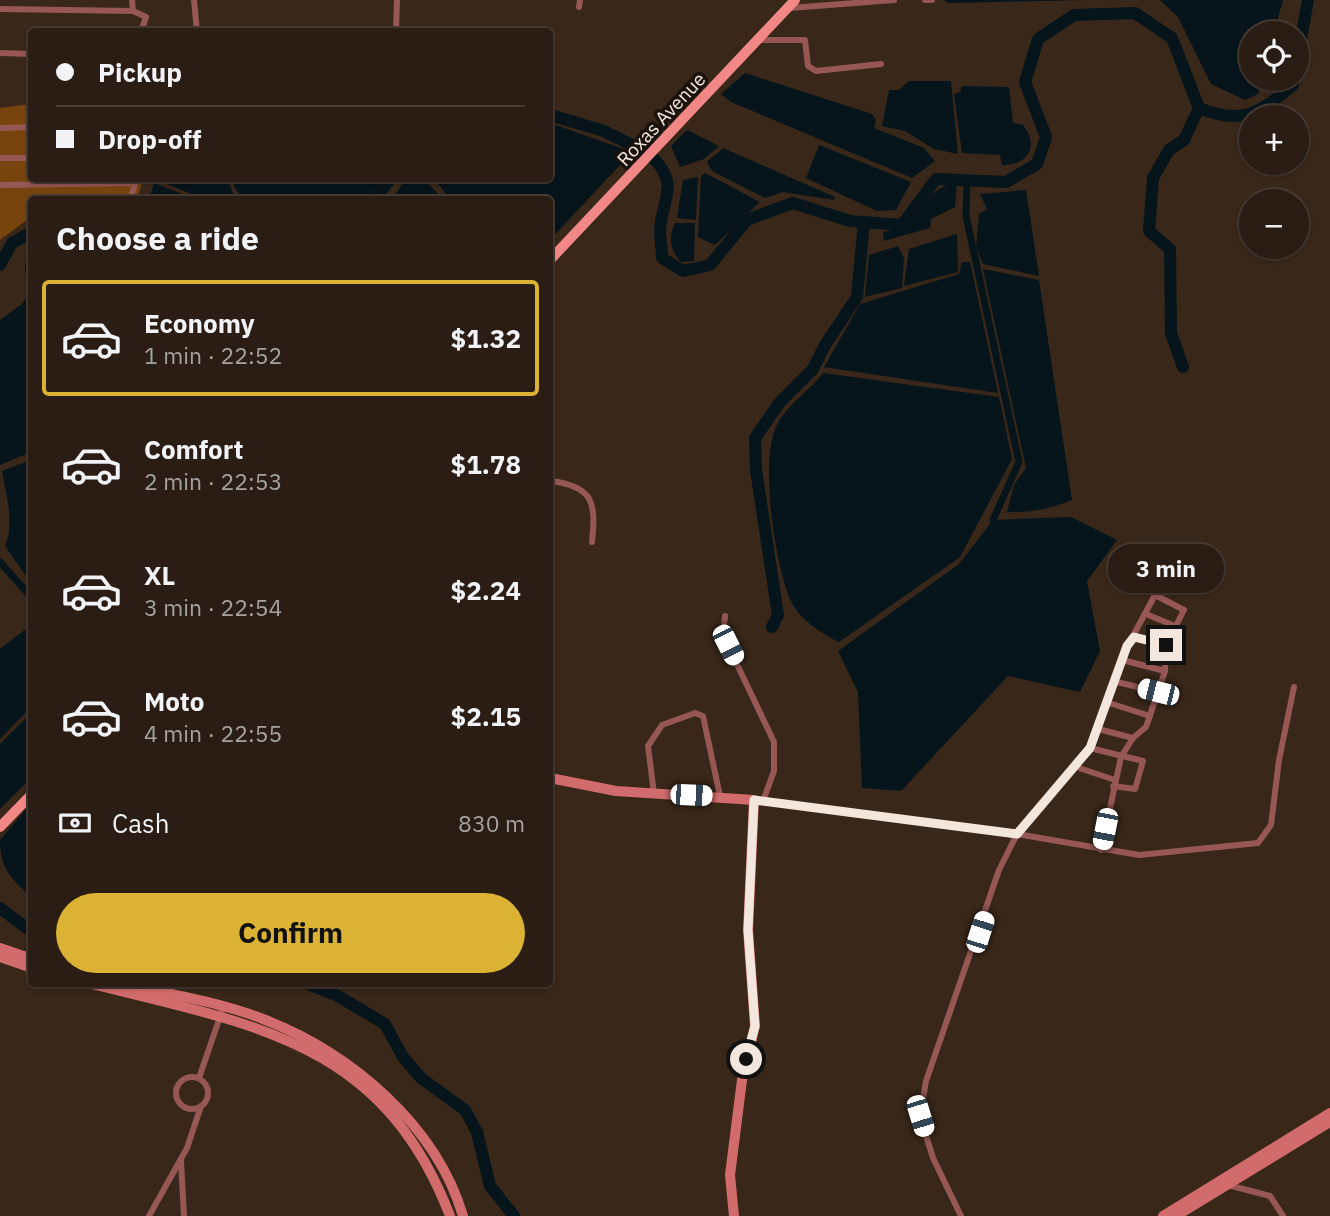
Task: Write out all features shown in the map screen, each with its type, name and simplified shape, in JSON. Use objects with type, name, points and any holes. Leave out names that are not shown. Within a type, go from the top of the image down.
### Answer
[{"type":"main road","name":"Roxas Avenue","points":[[553,257],[792,4]]},
{"type":"main road","points":[[553,779],[583,786],[654,794],[758,800],[748,930],[755,1026],[742,1080],[730,1175],[734,1216]]},
{"type":"main road","points":[[0,827],[28,798]]},
{"type":"main road","points":[[0,948],[28,958]]},
{"type":"main road","points":[[0,957],[28,967]]},
{"type":"main road","points":[[106,987],[221,1012],[260,1017],[303,1036],[345,1061],[384,1093],[419,1132],[448,1181],[463,1216]]},
{"type":"main road","points":[[138,987],[258,1026],[297,1043],[339,1068],[378,1099],[410,1136],[439,1185],[450,1216]]},
{"type":"main road","points":[[1163,1216],[1330,1113]]},
{"type":"main road","points":[[1177,1216],[1330,1122]]},
{"type":"street","points":[[132,0],[133,11]]},
{"type":"street","points":[[194,0],[197,28]]},
{"type":"street","points":[[396,28],[397,0]]},
{"type":"street","points":[[792,4],[894,0]]},
{"type":"street","points":[[925,0],[932,0]]},
{"type":"street","points":[[0,9],[133,11],[146,17],[142,28]]},
{"type":"street","points":[[759,40],[805,40],[810,70],[881,64]]},
{"type":"street","points":[[0,53],[28,54]]},
{"type":"street","points":[[0,128],[28,128]]},
{"type":"street","points":[[0,158],[28,158]]},
{"type":"street","points":[[0,185],[102,182]]},
{"type":"street","points":[[553,481],[564,483],[592,501],[595,510],[592,542]]},
{"type":"street","points":[[961,1216],[933,1158],[920,1116],[926,1081],[999,870],[1017,834],[1090,748],[1113,681],[1155,595],[1184,610],[1166,645],[1165,671],[1146,727],[1133,738],[1121,757],[1101,850]]},
{"type":"street","points":[[1146,614],[1175,626]]},
{"type":"street","points":[[725,616],[723,635],[774,743],[775,771],[758,800],[1017,834],[1101,850],[1159,856],[1258,843],[1271,825],[1279,760],[1294,687]]},
{"type":"street","points":[[1134,637],[1166,645]]},
{"type":"street","points":[[1122,660],[1165,671]]},
{"type":"street","points":[[1113,681],[1158,692]]},
{"type":"street","points":[[1106,702],[1150,716]]},
{"type":"street","points":[[654,794],[648,746],[662,725],[695,713],[703,716],[720,796]]},
{"type":"street","points":[[1098,729],[1133,738]]},
{"type":"street","points":[[1073,766],[1135,789],[1143,761],[1090,748]]},
{"type":"street","points":[[199,1078],[221,1012]]},
{"type":"street","points":[[199,1078],[182,1081],[177,1097],[184,1107],[201,1106]]},
{"type":"street","points":[[149,1216],[181,1159],[208,1090],[199,1078]]},
{"type":"street","points":[[181,1159],[184,1216]]},
{"type":"street","points":[[1228,1185],[1270,1196],[1283,1216]]},
{"type":"shaded area","points":[[943,0],[1088,0],[949,3]]},
{"type":"shaded area","points":[[1160,0],[1283,0],[1277,21],[1239,21],[1239,91],[1259,91],[1258,94],[1245,100],[1211,84],[1178,17]]},
{"type":"shaded area","points":[[745,73],[872,114],[876,120],[874,128],[924,148],[935,161],[912,178],[731,102],[721,94]]},
{"type":"shaded area","points":[[909,81],[951,81],[958,154],[934,149],[905,131],[882,126],[889,90],[899,90]]},
{"type":"shaded area","points":[[962,86],[1009,87],[1013,123],[1023,125],[1031,140],[1029,153],[1025,158],[1002,165],[1000,155],[962,153],[954,94],[960,92]]},
{"type":"shaded area","points":[[28,104],[28,182],[142,182],[138,196],[28,196],[28,219],[0,240],[0,108]]},
{"type":"shaded area","points":[[553,124],[632,152],[553,237],[553,196],[448,196],[436,182],[553,182]]},
{"type":"shaded area","points":[[687,130],[719,146],[704,159],[680,167],[671,146]]},
{"type":"shaded area","points":[[819,145],[911,182],[896,210],[877,211],[806,178]]},
{"type":"shaded area","points":[[723,148],[835,197],[834,200],[783,192],[765,198],[712,171],[707,162]]},
{"type":"shaded area","points":[[705,173],[760,202],[715,245],[698,237],[701,176]]},
{"type":"shaded area","points":[[698,177],[696,220],[677,218],[683,180]]},
{"type":"shaded area","points":[[161,182],[229,182],[233,194],[196,196]]},
{"type":"shaded area","points":[[233,182],[381,182],[369,196],[241,196]]},
{"type":"shaded area","points":[[404,182],[427,182],[440,196],[394,196]]},
{"type":"shaded area","points":[[154,183],[187,196],[150,196]]},
{"type":"shaded area","points":[[957,183],[955,207],[931,219],[930,228],[884,241],[883,232],[907,227],[934,193]]},
{"type":"shaded area","points":[[1026,190],[1039,276],[983,264],[976,248],[979,214],[987,209],[980,194]]},
{"type":"shaded area","points":[[675,223],[695,223],[694,261],[681,262],[672,249],[671,239]]},
{"type":"shaded area","points":[[957,234],[958,272],[904,286],[909,249]]},
{"type":"shaded area","points":[[898,246],[904,258],[902,288],[865,297],[869,255]]},
{"type":"shaded area","points":[[28,256],[28,283],[25,271]]},
{"type":"shaded area","points":[[962,262],[970,262],[998,393],[824,367],[860,304],[959,274]]},
{"type":"shaded area","points":[[983,269],[1039,280],[1072,500],[1056,506],[1007,512],[1014,485],[1026,468]]},
{"type":"shaded area","points":[[28,294],[28,453],[0,465],[0,320],[22,304]]},
{"type":"shaded area","points":[[823,373],[999,397],[1012,459],[960,557],[839,642],[825,635],[799,614],[791,601],[775,539],[769,486],[769,462],[777,425],[786,411]]},
{"type":"shaded area","points":[[28,461],[28,579],[5,546],[9,518],[2,471]]},
{"type":"shaded area","points":[[1071,517],[1117,540],[1087,581],[1100,651],[1080,692],[1008,676],[901,791],[862,788],[858,692],[838,651],[959,564],[993,520]]},
{"type":"shaded area","points":[[28,627],[28,710],[0,739],[0,649]]},
{"type":"shaded area","points":[[28,716],[28,781],[0,809],[0,744]]},
{"type":"shaded area","points":[[28,807],[28,894],[8,872],[2,858],[0,840]]},
{"type":"waterway","points":[[1304,21],[1308,0]]},
{"type":"waterway","points":[[653,158],[666,176],[668,184],[660,230],[662,258],[683,271],[710,265],[747,220],[793,203],[850,221],[902,225],[936,179],[1006,182],[1037,164],[1046,137],[1025,82],[1038,39],[1074,15],[1135,13],[1172,38],[1199,108],[1227,116],[1250,114],[1286,91]]},
{"type":"waterway","points":[[1183,367],[1171,333],[1170,249],[1149,231],[1153,178],[1169,150],[1184,140],[1199,108]]},
{"type":"waterway","points":[[553,116],[601,130],[647,152]]},
{"type":"waterway","points":[[967,180],[966,216],[1019,462],[993,520]]},
{"type":"waterway","points":[[377,196],[388,182]]},
{"type":"waterway","points":[[772,627],[778,615],[756,470],[755,438],[780,402],[813,369],[825,345],[857,297],[864,222]]},
{"type":"waterway","points":[[0,265],[12,243],[28,234]]},
{"type":"waterway","points":[[0,562],[28,594]]},
{"type":"waterway","points":[[0,908],[28,929]]},
{"type":"waterway","points":[[316,987],[338,996],[385,1024],[403,1057],[421,1078],[465,1110],[477,1132],[490,1186],[514,1216]]},
{"type":"route","points":[[746,1059],[755,1026],[748,930],[754,800],[1017,834],[1090,748],[1113,681],[1127,646],[1134,637],[1166,645]]}]
